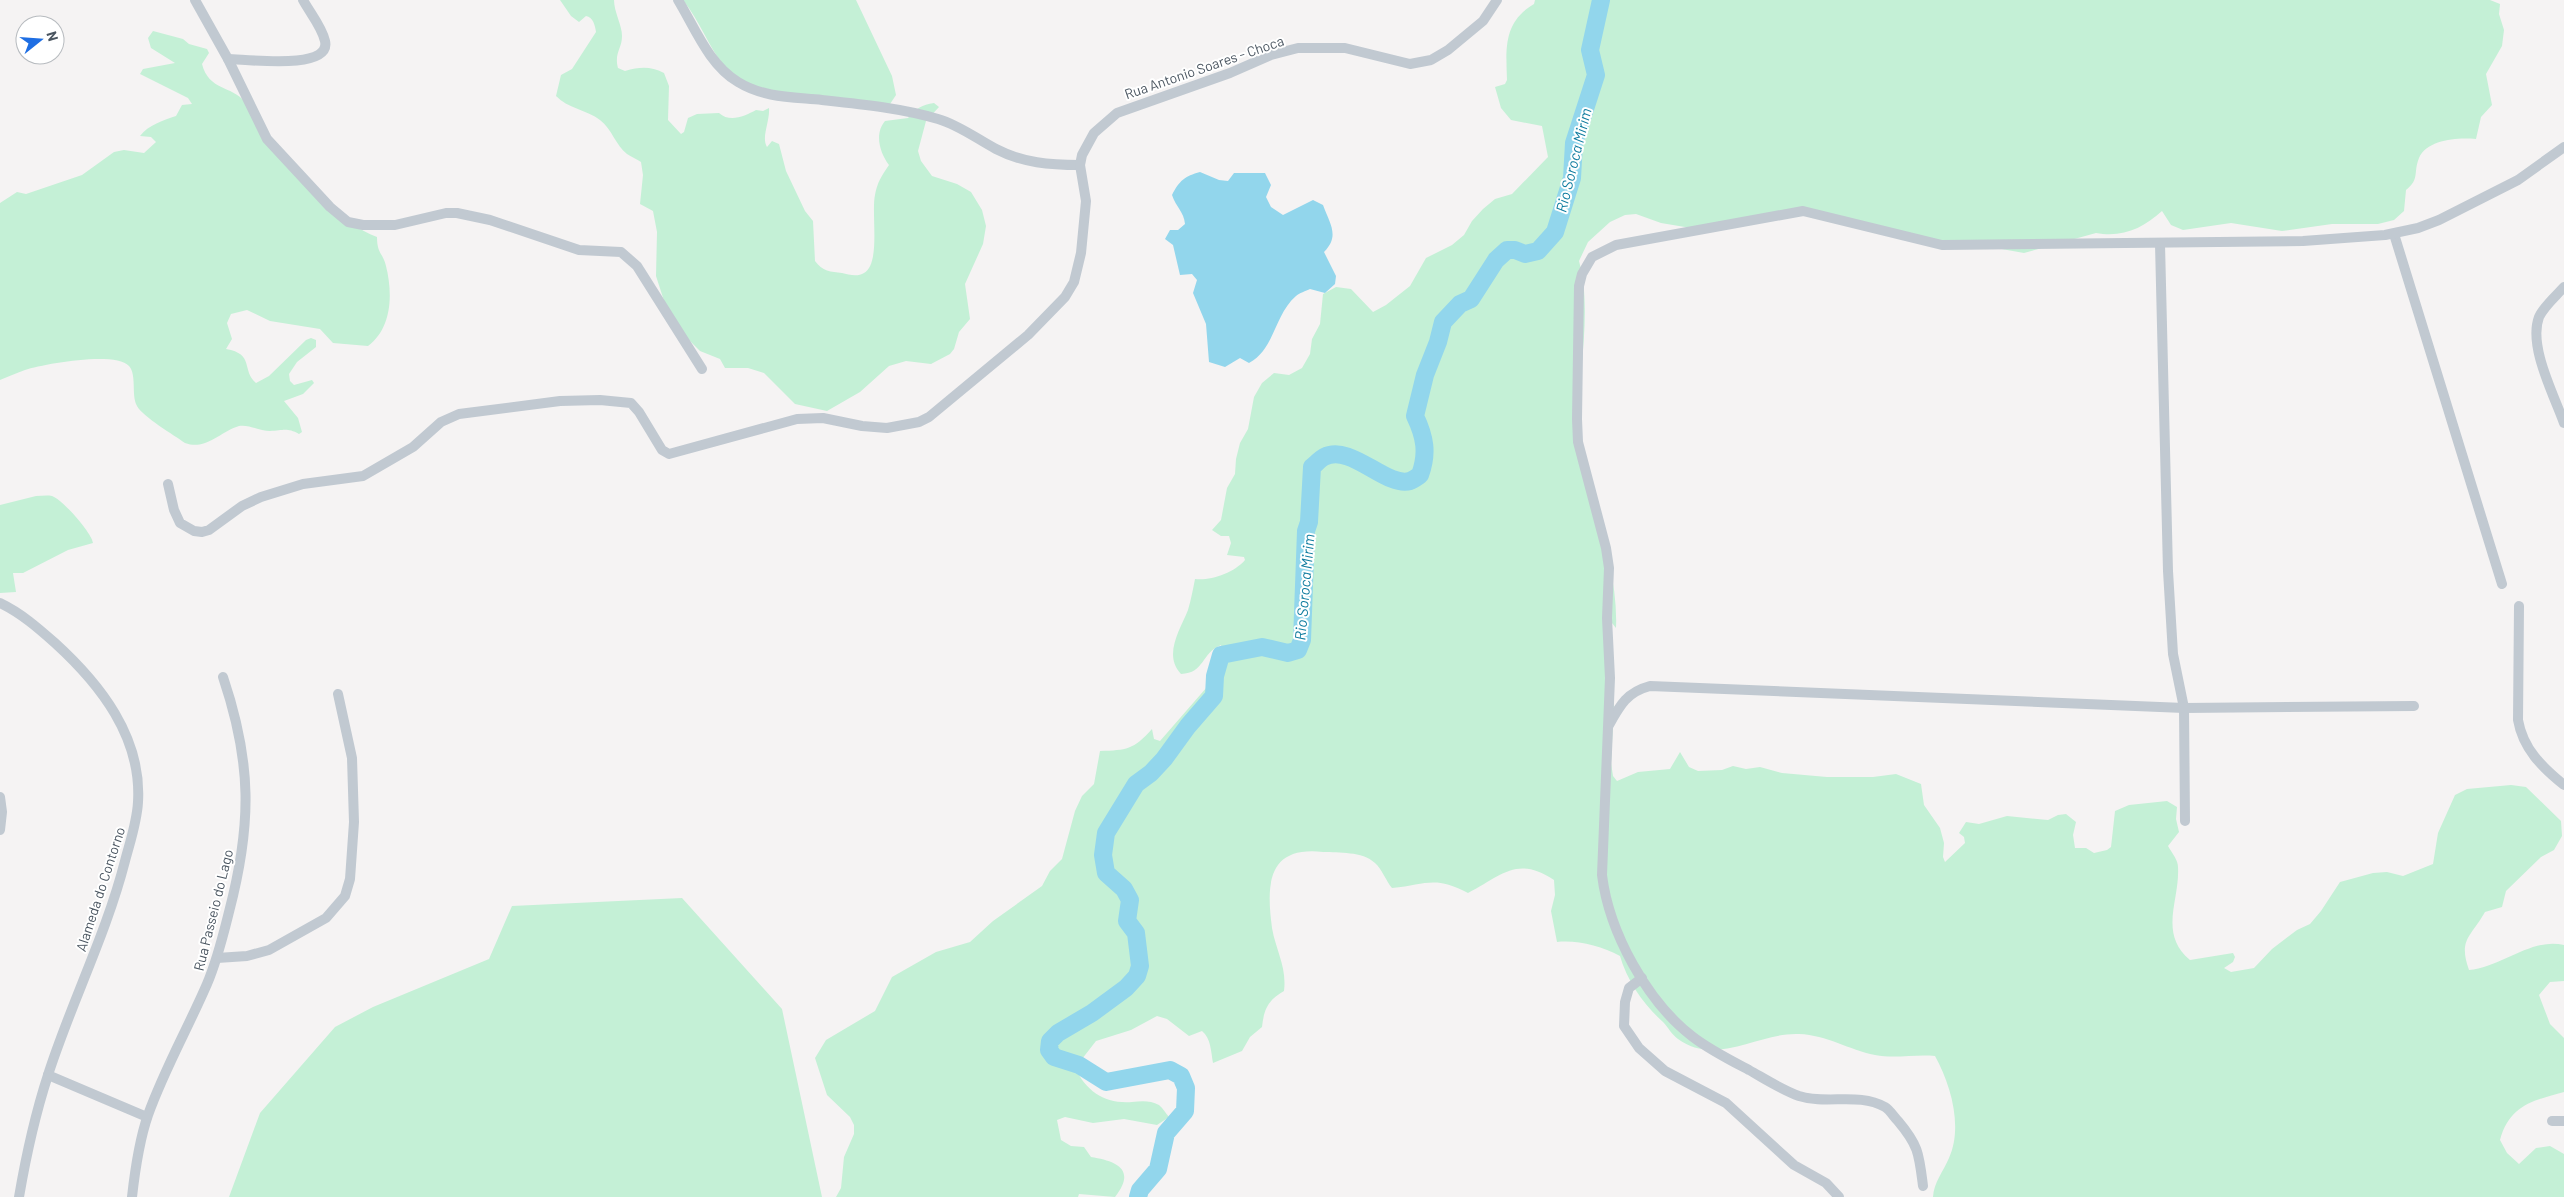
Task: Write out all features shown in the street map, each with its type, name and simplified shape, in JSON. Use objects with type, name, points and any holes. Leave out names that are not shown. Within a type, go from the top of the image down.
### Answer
[{"type":"street","points":[[195,0],[228,59],[267,139],[323,200],[348,222],[364,225],[396,226],[446,213],[457,213],[490,220],[579,250],[621,252],[637,266],[702,369]]},
{"type":"street","points":[[228,59],[298,61],[320,56],[325,50],[325,42],[303,0]]},
{"type":"street","points":[[168,484],[174,510],[180,523],[187,528],[202,532],[209,530],[242,506],[261,497],[303,484],[364,476],[413,447],[441,422],[470,412],[560,401],[600,400],[631,403],[639,412],[662,450],[669,454],[798,419],[822,418],[882,428],[919,422],[939,410],[1028,335],[1065,297],[1074,282],[1081,254],[1086,201],[1080,165],[1044,165],[1026,161],[996,149],[952,124],[914,113],[763,94],[737,82],[712,59],[678,0]]},
{"type":"street","name":"Rua Antonio Soares - Choca","points":[[1080,165],[1082,155],[1094,133],[1117,113],[1132,106],[1178,92],[1271,55],[1298,48],[1345,48],[1379,58],[1410,64],[1431,60],[1444,54],[1483,21],[1498,0]]},
{"type":"street","points":[[1923,1186],[1916,1144],[1887,1108],[1865,1100],[1815,1100],[1781,1088],[1693,1037],[1673,1018],[1642,978],[1623,946],[1605,900],[1602,875],[1610,678],[1606,608],[1609,568],[1606,548],[1578,442],[1577,419],[1579,286],[1582,274],[1592,257],[1616,245],[1708,230],[1797,211],[1817,213],[1942,245],[2302,241],[2394,234],[2439,220],[2518,180],[2564,147]]},
{"type":"street","points":[[2394,234],[2502,584]]},
{"type":"street","points":[[2160,244],[2172,638],[2184,708],[2185,821]]},
{"type":"street","points":[[2564,287],[2542,312],[2536,333],[2538,349],[2564,423]]},
{"type":"street","name":"Alameda do Contorno","points":[[0,603],[15,610],[35,625],[100,689],[125,733],[137,778],[138,802],[135,825],[115,896],[48,1075],[28,1145],[19,1197]]},
{"type":"street","points":[[2519,606],[2518,720],[2520,732],[2525,743],[2542,767],[2564,785]]},
{"type":"street","name":"Rua Passeio do Lago","points":[[132,1197],[147,1117],[217,958],[235,891],[245,836],[247,788],[240,738],[223,677]]},
{"type":"street","points":[[1607,729],[1626,698],[1632,692],[1650,686],[2184,708],[2414,706]]},
{"type":"street","points":[[217,958],[247,956],[269,950],[326,918],[345,896],[350,879],[354,822],[352,758],[338,694]]},
{"type":"street","points":[[0,797],[2,812],[0,830]]},
{"type":"street","points":[[1642,978],[1629,988],[1625,1002],[1624,1026],[1639,1048],[1666,1071],[1726,1103],[1794,1165],[1826,1183],[1839,1197]]},
{"type":"street","points":[[48,1075],[147,1117]]},
{"type":"street","points":[[2552,1121],[2564,1121]]},
{"type":"green space","points":[[560,0],[614,0],[622,36],[617,58],[618,68],[625,71],[649,68],[664,73],[669,86],[668,120],[681,134],[684,132],[688,118],[697,114],[719,113],[728,118],[733,118],[756,110],[763,111],[769,108],[765,143],[767,147],[772,141],[779,144],[786,171],[805,211],[813,221],[815,261],[824,269],[830,271],[859,275],[869,268],[872,260],[875,195],[880,179],[889,165],[883,155],[879,137],[885,121],[908,118],[917,109],[926,105],[934,103],[939,107],[926,121],[918,151],[921,161],[932,176],[957,184],[971,192],[982,210],[986,226],[983,244],[965,284],[970,319],[959,332],[954,349],[950,354],[931,364],[906,361],[889,366],[860,392],[827,411],[795,404],[764,373],[748,368],[725,368],[720,359],[700,351],[682,333],[666,307],[656,276],[657,232],[653,211],[640,204],[643,175],[641,162],[623,151],[608,128],[600,120],[556,96],[561,75],[572,69],[596,32],[590,18],[586,16],[579,22],[571,16]]},
{"type":"green space","points":[[683,0],[856,0],[892,76],[896,95],[890,104],[753,89],[725,67]]},
{"type":"green space","points":[[1535,0],[2490,0],[2500,4],[2499,14],[2504,30],[2502,46],[2486,74],[2492,105],[2481,117],[2476,139],[2461,138],[2444,141],[2436,143],[2423,152],[2417,163],[2415,179],[2406,190],[2404,211],[2394,220],[2378,224],[2332,224],[2282,231],[2231,223],[2183,230],[2171,225],[2162,211],[2140,227],[2124,233],[2096,233],[2024,253],[1902,237],[1814,210],[1691,228],[1661,223],[1636,214],[1625,215],[1610,222],[1588,242],[1579,261],[1585,304],[1578,447],[1612,574],[1616,628],[1612,623],[1610,625],[1610,682],[1614,706],[1611,763],[1613,776],[1617,781],[1638,772],[1670,769],[1680,752],[1689,767],[1698,771],[1722,770],[1733,766],[1746,769],[1760,767],[1782,773],[1827,777],[1873,777],[1896,774],[1921,784],[1924,805],[1940,828],[1944,843],[1943,857],[1945,862],[1965,843],[1964,837],[1959,833],[1966,822],[1979,824],[2007,816],[2048,820],[2058,815],[2066,814],[2076,822],[2073,835],[2075,848],[2086,848],[2094,853],[2111,847],[2115,811],[2129,805],[2167,801],[2177,807],[2176,819],[2179,832],[2168,846],[2178,864],[2178,880],[2173,916],[2175,939],[2180,950],[2190,960],[2233,953],[2235,957],[2233,962],[2224,968],[2231,972],[2254,968],[2272,949],[2297,930],[2310,924],[2340,882],[2373,873],[2387,872],[2403,876],[2433,864],[2438,833],[2455,795],[2467,789],[2511,785],[2526,787],[2561,821],[2562,836],[2554,850],[2541,857],[2506,891],[2502,907],[2485,912],[2468,939],[2465,951],[2469,970],[2493,964],[2540,945],[2564,945],[2564,981],[2550,982],[2539,995],[2550,1024],[2564,1038],[2564,1092],[2532,1102],[2516,1112],[2504,1128],[2500,1140],[2507,1153],[2519,1164],[2536,1148],[2550,1146],[2564,1154],[2564,1197],[1933,1197],[1937,1182],[1949,1158],[1955,1133],[1955,1120],[1950,1093],[1935,1056],[1890,1057],[1875,1055],[1819,1037],[1799,1034],[1784,1035],[1722,1049],[1707,1050],[1692,1047],[1678,1039],[1649,1008],[1632,983],[1620,956],[1589,944],[1557,942],[1551,911],[1555,895],[1554,880],[1541,873],[1530,869],[1510,871],[1468,893],[1447,884],[1438,883],[1392,888],[1377,866],[1364,856],[1343,853],[1305,852],[1291,855],[1281,862],[1275,871],[1271,883],[1270,912],[1272,928],[1284,974],[1284,991],[1274,998],[1268,1006],[1262,1027],[1250,1037],[1242,1051],[1213,1063],[1209,1041],[1202,1031],[1189,1036],[1167,1019],[1157,1016],[1131,1030],[1096,1041],[1075,1068],[1085,1084],[1098,1095],[1113,1101],[1152,1102],[1159,1105],[1169,1117],[1157,1125],[1124,1119],[1093,1123],[1065,1117],[1057,1120],[1061,1140],[1071,1146],[1084,1147],[1091,1157],[1108,1161],[1121,1168],[1124,1173],[1124,1180],[1115,1197],[1079,1194],[1078,1197],[836,1197],[841,1188],[844,1157],[854,1134],[854,1125],[850,1117],[827,1095],[815,1058],[826,1040],[875,1011],[892,977],[936,952],[970,942],[993,921],[1042,886],[1050,871],[1062,859],[1075,811],[1082,796],[1094,784],[1100,751],[1129,748],[1140,741],[1152,729],[1154,739],[1160,741],[1207,687],[1222,650],[1221,645],[1210,653],[1195,670],[1181,674],[1173,659],[1173,651],[1188,610],[1195,579],[1208,579],[1222,575],[1235,569],[1245,560],[1244,557],[1227,555],[1231,543],[1229,536],[1221,536],[1212,530],[1221,520],[1227,488],[1235,474],[1240,443],[1248,429],[1254,397],[1262,383],[1274,373],[1289,375],[1302,368],[1310,354],[1312,339],[1320,324],[1323,294],[1336,287],[1351,289],[1373,312],[1386,305],[1410,286],[1426,258],[1452,245],[1464,235],[1472,221],[1483,209],[1495,199],[1512,194],[1548,157],[1542,126],[1511,120],[1501,108],[1495,87],[1505,84],[1507,80],[1507,47],[1512,28],[1517,19],[1534,4]]},
{"type":"green space","points":[[153,31],[183,39],[189,44],[207,49],[209,53],[202,64],[205,73],[210,79],[245,102],[270,140],[330,206],[352,224],[377,237],[378,247],[385,262],[390,299],[389,310],[382,330],[368,346],[333,343],[320,329],[270,321],[247,310],[231,314],[227,323],[232,339],[226,349],[241,355],[256,383],[269,376],[306,340],[311,338],[316,340],[316,347],[297,362],[289,374],[290,381],[294,385],[312,380],[314,383],[303,394],[284,401],[298,418],[302,432],[299,434],[288,430],[266,431],[239,426],[207,442],[193,445],[185,443],[140,410],[135,401],[133,374],[129,366],[110,359],[79,360],[47,365],[25,370],[0,380],[0,203],[17,192],[26,194],[82,175],[114,152],[124,150],[144,153],[156,142],[151,137],[140,136],[143,132],[156,123],[176,116],[182,105],[192,104],[188,98],[140,74],[143,69],[175,63],[151,48],[148,38]]},
{"type":"green space","points":[[36,496],[52,496],[57,498],[88,532],[93,543],[68,550],[23,573],[13,573],[16,592],[0,593],[0,505]]},
{"type":"green space","points":[[682,898],[782,1009],[822,1197],[229,1197],[260,1113],[335,1027],[373,1007],[489,959],[512,906]]},
{"type":"water","points":[[1200,172],[1219,180],[1228,181],[1234,173],[1265,173],[1271,185],[1266,197],[1271,207],[1283,215],[1313,200],[1323,205],[1331,224],[1332,241],[1324,252],[1336,276],[1335,284],[1325,293],[1310,289],[1296,296],[1283,313],[1264,349],[1258,357],[1249,363],[1240,358],[1225,367],[1209,362],[1206,324],[1193,293],[1197,280],[1192,274],[1180,275],[1173,245],[1165,239],[1170,230],[1178,230],[1185,224],[1172,195],[1183,180],[1190,175]]},
{"type":"waterway","name":"Rio Soroca Mirim","points":[[1138,1197],[1140,1190],[1158,1169],[1166,1133],[1185,1111],[1186,1088],[1181,1076],[1170,1070],[1106,1082],[1079,1065],[1054,1057],[1049,1050],[1050,1041],[1058,1033],[1092,1013],[1126,988],[1137,976],[1140,966],[1136,933],[1127,921],[1130,900],[1124,889],[1106,873],[1103,855],[1106,833],[1136,784],[1151,773],[1164,759],[1188,726],[1214,696],[1215,676],[1221,655],[1262,647],[1288,653],[1298,650],[1302,640],[1306,531],[1309,522],[1312,467],[1324,457],[1334,454],[1357,460],[1390,478],[1401,481],[1410,481],[1420,475],[1425,452],[1423,438],[1415,416],[1425,375],[1438,342],[1443,322],[1460,304],[1471,299],[1496,260],[1507,250],[1515,250],[1525,254],[1538,251],[1555,232],[1572,178],[1574,143],[1596,75],[1590,50],[1601,0]]}]
